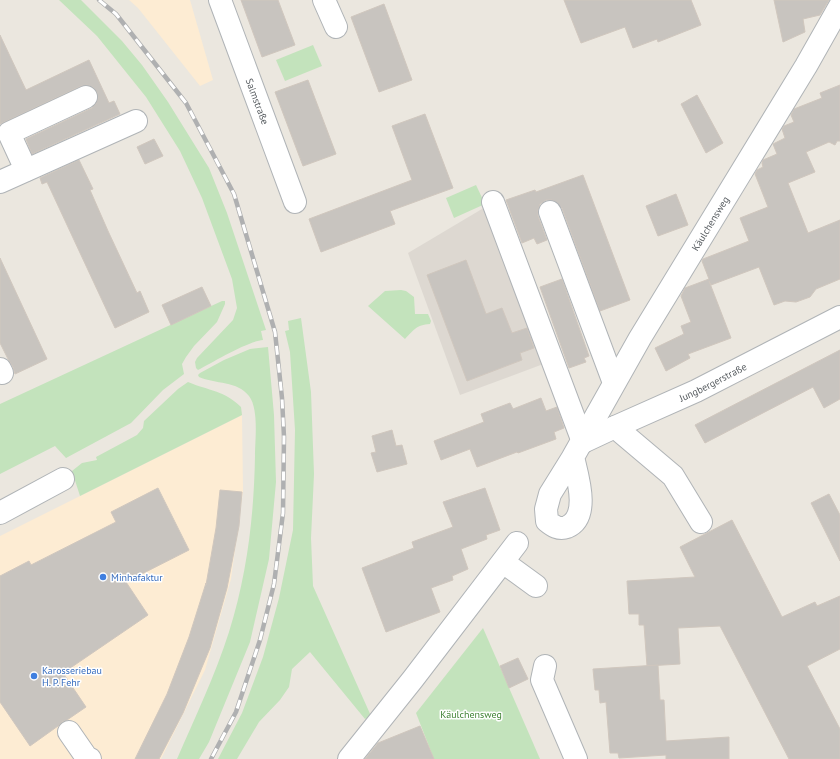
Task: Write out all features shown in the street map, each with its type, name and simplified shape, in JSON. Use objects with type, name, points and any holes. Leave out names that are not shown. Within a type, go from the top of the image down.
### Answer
[{"type":"street","name":"Salmstraße","points":[[220,0],[295,202]]},
{"type":"street","points":[[324,0],[336,26]]},
{"type":"street","name":"Käulchensweg","points":[[578,449],[614,383],[810,59],[840,6]]},
{"type":"street","points":[[26,170],[8,133],[86,97]]},
{"type":"street","points":[[0,182],[136,122]]},
{"type":"street","points":[[493,202],[578,449]]},
{"type":"street","points":[[550,212],[614,383]]},
{"type":"street","name":"Jungbergerstraße","points":[[578,449],[615,426],[696,392],[840,317]]},
{"type":"street","points":[[615,426],[673,476],[701,522]]},
{"type":"street","points":[[0,513],[63,479]]},
{"type":"street","points":[[348,759],[413,679],[517,543]]},
{"type":"street","points":[[503,562],[536,586]]},
{"type":"street","points":[[546,666],[542,680],[576,759]]},
{"type":"street","points":[[69,732],[86,758],[90,759]]},
{"type":"shaded area","points":[[129,0],[190,0],[213,80],[200,86],[138,8]]},
{"type":"shaded area","points":[[487,206],[546,363],[460,395],[408,253]]},
{"type":"shaded area","points":[[242,415],[243,491],[231,579],[205,670],[161,759],[0,759],[0,536]]},
{"type":"green space","points":[[59,0],[81,0],[122,41],[142,65],[168,102],[209,168],[227,213],[266,330],[261,331],[263,340],[240,348],[198,370],[196,368],[195,362],[197,358],[233,320],[237,308],[232,279],[202,198],[180,151],[146,97],[97,36]]},
{"type":"green space","points":[[313,45],[322,66],[285,81],[276,60]]},
{"type":"green space","points":[[476,185],[485,204],[454,218],[446,198]]},
{"type":"green space","points":[[385,291],[406,291],[414,297],[415,314],[428,314],[431,321],[430,324],[416,328],[405,339],[368,306]]},
{"type":"green space","points":[[222,301],[225,301],[225,304],[217,322],[194,346],[182,364],[184,374],[163,390],[131,423],[66,458],[55,446],[0,474],[0,404]]},
{"type":"green space","points":[[301,318],[311,392],[314,474],[311,538],[313,586],[371,716],[365,719],[310,652],[292,669],[289,687],[280,700],[259,722],[237,759],[218,759],[242,713],[263,657],[279,598],[293,530],[295,430],[290,352],[285,331],[289,330],[288,321]]},
{"type":"green space","points":[[268,347],[274,415],[276,482],[269,559],[250,642],[209,742],[199,759],[177,759],[218,664],[229,632],[241,589],[253,501],[256,425],[252,402],[244,391],[233,385],[205,379],[199,377],[198,375],[224,360],[250,349]]},
{"type":"green space","points":[[188,382],[222,394],[235,401],[241,407],[242,415],[80,496],[72,471],[82,463],[97,460],[96,457],[137,435],[143,428],[144,421],[178,389]]},
{"type":"green space","name":"Käulchensweg","points":[[483,628],[540,759],[434,759],[416,713]]},
{"type":"building","points":[[241,0],[278,0],[295,45],[262,57]]},
{"type":"building","points":[[564,0],[691,0],[701,25],[658,42],[657,39],[633,48],[625,27],[581,43]]},
{"type":"building","points":[[774,0],[829,0],[820,15],[803,19],[805,32],[783,42]]},
{"type":"building","points":[[384,4],[412,80],[379,92],[351,17]]},
{"type":"building","points":[[0,35],[26,90],[89,60],[109,103],[114,101],[120,114],[32,154],[26,139],[92,108],[96,104],[98,98],[97,92],[93,87],[87,85],[81,86],[0,124]]},
{"type":"building","points":[[308,80],[336,154],[303,166],[275,92]]},
{"type":"building","points":[[840,85],[840,141],[837,141],[835,145],[829,142],[806,152],[815,172],[788,183],[808,233],[840,220],[840,279],[816,289],[810,297],[796,302],[785,301],[774,305],[759,267],[711,285],[709,281],[731,338],[688,354],[690,358],[666,371],[655,348],[684,334],[681,326],[691,322],[681,296],[685,288],[709,279],[702,261],[703,259],[749,241],[740,218],[768,207],[755,174],[757,170],[763,167],[763,160],[777,154],[773,144],[785,138],[782,129],[784,126],[794,122],[791,115],[794,109],[822,98],[820,93]]},
{"type":"building","points":[[697,95],[723,143],[706,153],[681,104]]},
{"type":"building","points":[[425,114],[453,188],[390,211],[395,224],[321,252],[309,219],[412,180],[392,126]]},
{"type":"building","points":[[154,139],[163,156],[145,164],[137,147]]},
{"type":"building","points":[[79,160],[93,189],[90,190],[108,231],[137,293],[140,291],[149,312],[115,328],[47,182],[42,184],[40,178]]},
{"type":"building","points":[[583,175],[630,300],[600,311],[562,208],[558,203],[552,200],[546,200],[540,204],[538,216],[547,240],[537,244],[534,238],[522,243],[506,200],[535,190],[536,192]]},
{"type":"building","points":[[676,194],[688,225],[658,236],[646,206]]},
{"type":"building","points":[[0,258],[47,359],[15,374],[13,367],[0,343]]},
{"type":"building","points":[[466,260],[486,314],[502,308],[512,333],[527,328],[534,348],[520,353],[522,360],[467,381],[427,275]]},
{"type":"building","points":[[562,279],[589,356],[584,358],[586,362],[569,368],[540,287]]},
{"type":"building","points":[[202,287],[211,306],[171,325],[162,305]]},
{"type":"building","points":[[840,350],[840,399],[824,408],[813,387],[705,443],[695,425]]},
{"type":"building","points":[[541,398],[546,411],[557,407],[564,428],[554,432],[556,439],[477,467],[470,449],[441,460],[434,441],[484,422],[481,414],[510,403],[513,409]]},
{"type":"building","points":[[392,430],[396,446],[402,445],[407,464],[377,472],[371,453],[376,452],[372,436]]},
{"type":"building","points":[[158,488],[189,550],[126,582],[148,615],[63,673],[86,707],[62,722],[30,746],[0,702],[0,576],[29,561],[31,565],[116,522],[111,512]]},
{"type":"building","points":[[485,488],[500,530],[486,535],[487,539],[461,549],[468,569],[452,576],[453,580],[431,588],[440,612],[386,632],[362,568],[414,548],[412,542],[453,527],[443,502]]},
{"type":"building","points":[[220,490],[242,492],[239,526],[227,588],[210,648],[183,713],[159,759],[135,759],[167,694],[189,637],[206,583],[206,585],[216,528]]},
{"type":"building","points":[[829,494],[840,515],[840,561],[811,503]]},
{"type":"building","points":[[732,520],[782,617],[815,602],[817,606],[840,596],[840,649],[807,666],[840,729],[840,759],[789,759],[720,626],[678,628],[680,664],[647,666],[644,625],[639,625],[639,614],[629,614],[627,581],[695,577],[680,547]]},
{"type":"building","points":[[518,658],[528,679],[509,688],[500,666]]},
{"type":"building","points":[[658,665],[660,700],[664,700],[666,741],[729,737],[729,759],[666,759],[666,755],[619,758],[618,753],[610,753],[606,702],[600,703],[599,690],[595,690],[593,669]]},
{"type":"building","points":[[420,726],[434,759],[365,759],[378,743]]},
{"type":"railway","points":[[99,0],[116,14],[186,103],[234,194],[275,332],[282,398],[284,437],[283,513],[274,584],[260,640],[236,712],[211,759]]},
{"type":"place","name":"Minhafaktur","points":[[103,577]]},
{"type":"place","name":"Karosseriebau H. P. Fehr","points":[[34,676]]}]
